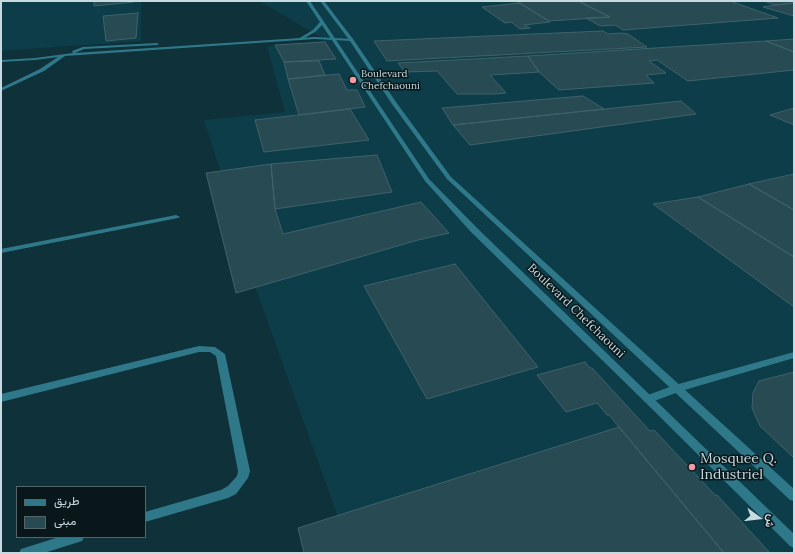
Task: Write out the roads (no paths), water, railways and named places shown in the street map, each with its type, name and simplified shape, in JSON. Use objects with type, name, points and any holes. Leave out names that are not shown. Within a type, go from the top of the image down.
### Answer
[{"type":"street","name":"Boulevard Chefchaouni","points":[[310,1],[322,23],[426,180],[474,230],[794,542]]},
{"type":"street","name":"Boulevard Chefchaouni","points":[[322,1],[352,40],[394,103],[449,178],[794,496]]},
{"type":"street","points":[[300,40],[314,31],[322,23]]},
{"type":"street","points":[[1,61],[35,59],[67,54],[245,43],[333,38],[352,40]]},
{"type":"street","points":[[1,56],[40,54],[54,55]]},
{"type":"street","points":[[1,90],[42,70],[67,54]]},
{"type":"street","points":[[1,251],[176,217]]},
{"type":"street","points":[[1,398],[199,349],[212,349],[220,354],[244,472],[242,478],[232,490],[224,494],[146,517]]},
{"type":"street","points":[[649,399],[678,388],[794,355]]},
{"type":"street","points":[[25,553],[75,538]]},
{"type":"place","name":"Boulevard Chefchaouni","points":[[353,80]]},
{"type":"place","name":"Mosquee Q. Industriel","points":[[692,467]]}]
